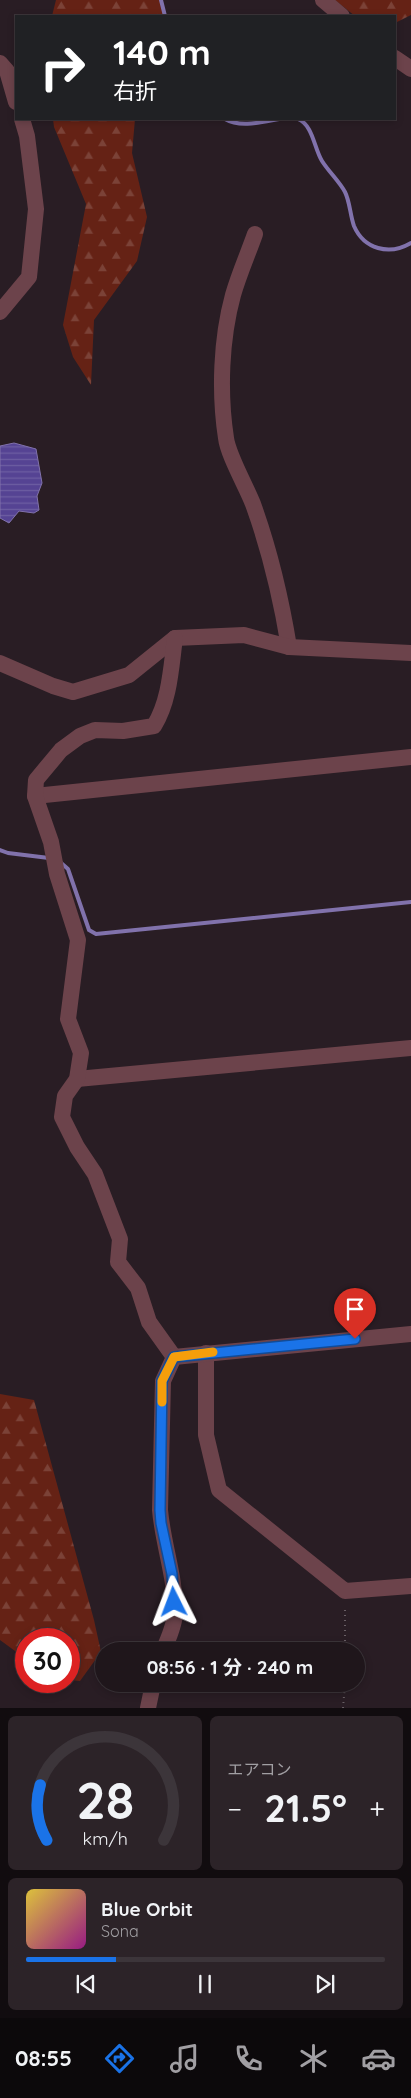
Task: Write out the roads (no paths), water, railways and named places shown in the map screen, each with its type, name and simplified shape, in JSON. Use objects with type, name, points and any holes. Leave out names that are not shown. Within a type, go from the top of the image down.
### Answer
[{"type":"street","points":[[323,0],[341,15]]},
{"type":"street","points":[[396,59],[411,70]]},
{"type":"street","points":[[0,63],[7,71],[15,99]]},
{"type":"street","points":[[0,312],[30,276],[36,209],[27,136],[22,120]]},
{"type":"street","points":[[255,234],[233,295],[225,343],[223,396],[226,440],[252,503],[269,552],[279,590],[289,647]]},
{"type":"street","points":[[0,663],[53,686],[73,692],[129,675],[175,638],[244,635],[289,647],[411,653]]},
{"type":"street","points":[[174,1357],[149,1322],[138,1288],[118,1262],[120,1239],[94,1174],[77,1147],[62,1117],[65,1096],[77,1079],[81,1054],[68,1019],[78,940],[57,874],[51,842],[35,796],[36,780],[61,750],[80,736],[95,730],[123,731],[154,726],[161,714],[166,696],[175,638]]},
{"type":"street","points":[[35,796],[411,757]]},
{"type":"street","points":[[77,1079],[411,1048]]},
{"type":"street","points":[[174,1357],[411,1334]]},
{"type":"street","points":[[206,1353],[206,1435],[219,1490],[345,1591],[411,1586]]},
{"type":"street","points":[[166,1642],[175,1616],[172,1574],[160,1510],[162,1381],[174,1357]]},
{"type":"street","points":[[148,1708],[151,1692]]},
{"type":"waterway","points":[[161,0],[165,15]]},
{"type":"waterway","points":[[227,120],[244,124],[274,120]]},
{"type":"waterway","points":[[300,120],[307,126],[319,156],[345,192],[358,234],[371,245],[378,248],[394,249],[411,243]]},
{"type":"waterway","points":[[0,850],[8,853],[49,858]]},
{"type":"waterway","points":[[60,862],[68,869],[89,930],[96,934],[411,902]]}]
